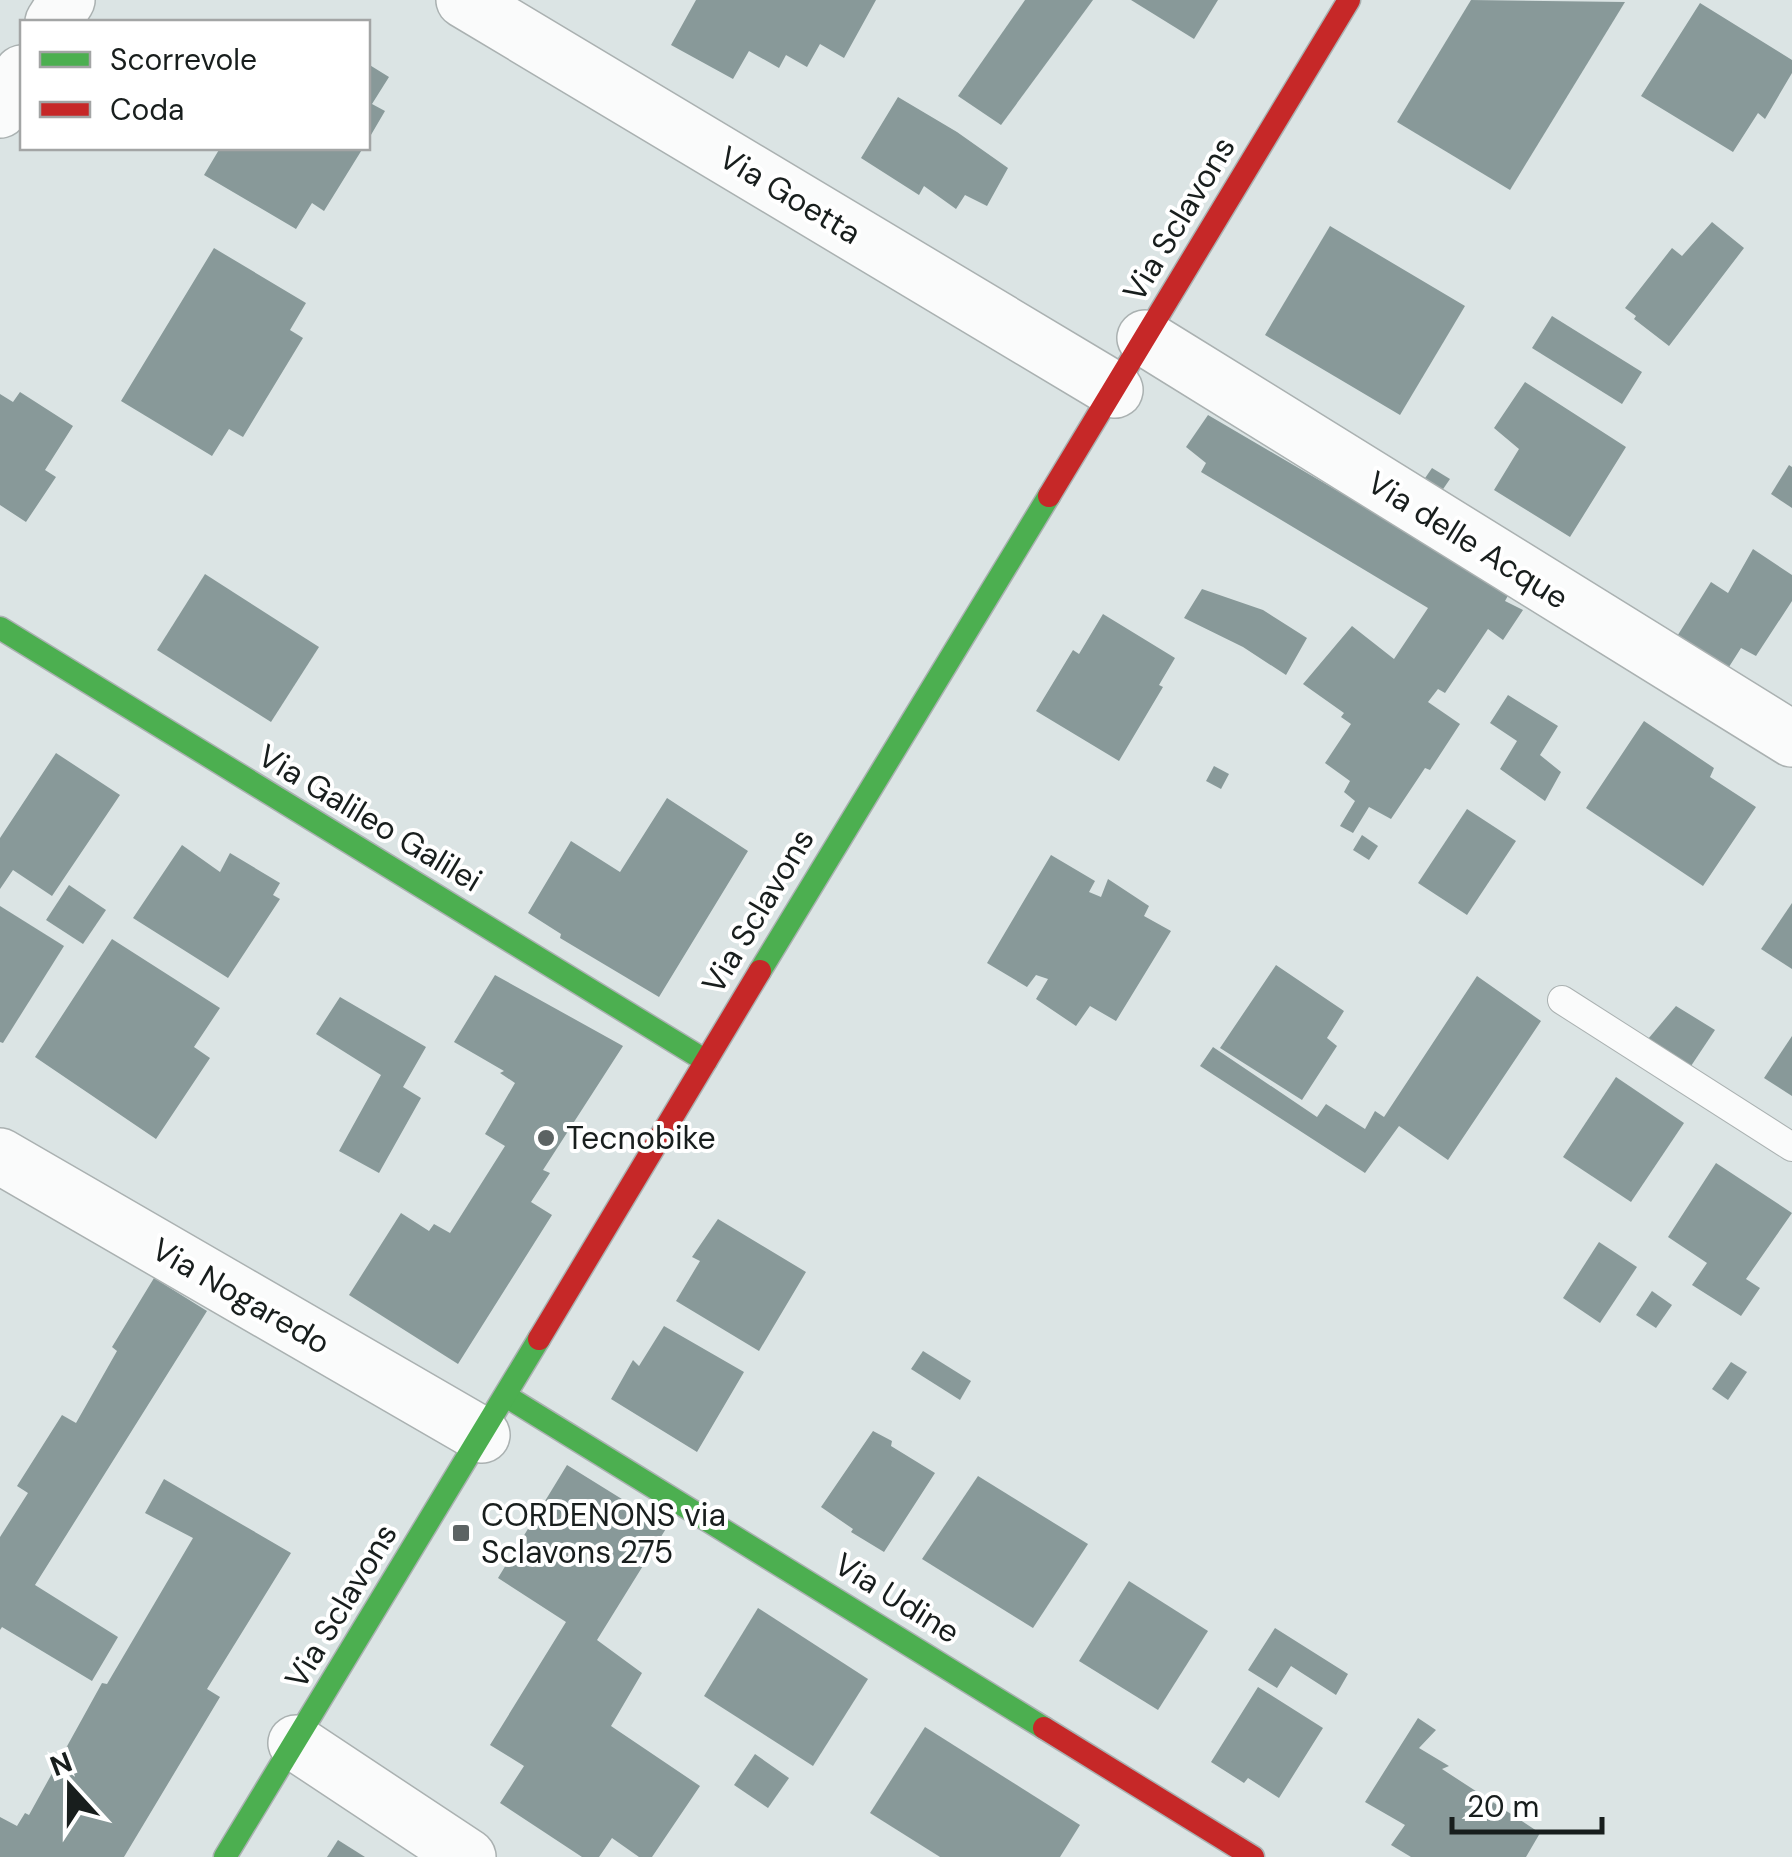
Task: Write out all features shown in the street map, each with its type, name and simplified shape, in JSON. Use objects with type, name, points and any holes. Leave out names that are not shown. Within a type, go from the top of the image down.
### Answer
[{"type":"street","name":"Via Goetta","points":[[464,0],[1115,390]]},
{"type":"street","name":"Via Sclavons","points":[[224,1857],[296,1744],[922,701],[1115,390],[1349,0]]},
{"type":"street","points":[[0,110],[20,76]]},
{"type":"street","name":"Via delle Acque","points":[[1145,338],[1792,739]]},
{"type":"street","name":"Via Galileo Galilei","points":[[0,628],[706,1061]]},
{"type":"street","name":"Via Nogaredo","points":[[0,1156],[494,1416]]},
{"type":"street","name":"Via Udine","points":[[494,1416],[1254,1857]]},
{"type":"street","points":[[296,1744],[468,1857]]},
{"type":"lane","points":[[1562,1000],[1792,1147]]},
{"type":"building","points":[[696,0],[876,0],[844,58],[820,44],[807,67],[786,55],[779,68],[749,51],[733,79],[671,45]]},
{"type":"building","points":[[1025,0],[1093,0],[1001,125],[958,96]]},
{"type":"building","points":[[1131,0],[1218,0],[1194,39]]},
{"type":"building","points":[[1471,0],[1625,2],[1510,190],[1397,122]]},
{"type":"building","points":[[1700,3],[1792,60],[1792,73],[1765,119],[1758,113],[1733,152],[1641,96]]},
{"type":"building","points":[[370,65],[389,77],[372,104],[385,111],[370,137]]},
{"type":"building","points":[[898,97],[1008,168],[987,206],[965,195],[956,209],[924,186],[919,195],[861,158]]},
{"type":"building","points":[[219,150],[362,150],[324,211],[312,203],[296,229],[204,175]]},
{"type":"building","points":[[1712,222],[1744,248],[1669,346],[1625,308],[1672,248],[1682,256]]},
{"type":"building","points":[[1330,226],[1465,306],[1400,415],[1265,335]]},
{"type":"building","points":[[214,248],[306,303],[290,330],[303,338],[243,437],[229,429],[212,456],[121,401]]},
{"type":"building","points":[[1552,316],[1642,372],[1622,404],[1532,348]]},
{"type":"building","points":[[1525,382],[1626,447],[1570,537],[1494,490],[1519,449],[1494,428]]},
{"type":"building","points":[[20,392],[73,426],[45,470],[56,477],[26,522],[0,505],[0,394],[13,402]]},
{"type":"building","points":[[1208,415],[1510,592],[1505,601],[1523,610],[1503,640],[1488,629],[1445,693],[1438,689],[1428,702],[1460,724],[1391,819],[1369,807],[1353,833],[1340,826],[1355,801],[1344,792],[1350,781],[1325,763],[1351,724],[1341,717],[1344,713],[1303,684],[1352,626],[1394,659],[1428,608],[1201,472],[1206,463],[1186,447]]},
{"type":"building","points":[[1789,465],[1792,467],[1792,508],[1771,494]]},
{"type":"building","points":[[1432,468],[1450,479],[1439,495],[1421,484]]},
{"type":"building","points":[[1753,549],[1792,575],[1792,601],[1756,656],[1741,648],[1727,670],[1676,638],[1711,582],[1728,593]]},
{"type":"building","points":[[205,574],[319,647],[271,722],[157,650]]},
{"type":"building","points":[[1202,589],[1263,610],[1307,638],[1286,675],[1243,647],[1184,618]]},
{"type":"building","points":[[1103,614],[1175,658],[1159,685],[1163,687],[1119,761],[1036,711],[1073,650],[1079,654]]},
{"type":"building","points":[[1508,695],[1558,726],[1540,755],[1561,772],[1545,801],[1500,769],[1517,741],[1490,723]]},
{"type":"building","points":[[1644,721],[1714,768],[1710,777],[1756,807],[1703,886],[1586,808]]},
{"type":"building","points":[[56,753],[120,795],[52,896],[13,870],[0,889],[0,838]]},
{"type":"building","points":[[1214,766],[1229,774],[1221,789],[1206,781]]},
{"type":"building","points":[[667,798],[748,851],[659,997],[560,938],[561,934],[528,913],[571,841],[620,872]]},
{"type":"building","points":[[1467,809],[1516,841],[1467,915],[1418,883]]},
{"type":"building","points":[[1362,835],[1378,846],[1369,860],[1353,850]]},
{"type":"building","points":[[182,845],[220,872],[230,853],[280,883],[273,895],[280,899],[228,978],[133,918]]},
{"type":"building","points":[[1051,855],[1095,881],[1089,892],[1101,897],[1108,879],[1149,906],[1144,916],[1171,931],[1116,1021],[1090,1006],[1076,1026],[1036,999],[1048,979],[1036,975],[1027,987],[987,963]]},
{"type":"building","points":[[69,885],[106,910],[83,944],[46,920]]},
{"type":"building","points":[[1792,903],[1792,969],[1761,949]]},
{"type":"building","points":[[0,906],[64,946],[3,1043],[0,1042]]},
{"type":"building","points":[[112,939],[220,1008],[194,1047],[210,1058],[156,1139],[35,1057]]},
{"type":"building","points":[[1276,965],[1344,1011],[1327,1038],[1337,1046],[1302,1100],[1220,1048]]},
{"type":"building","points":[[495,975],[623,1046],[543,1170],[550,1173],[531,1202],[552,1215],[458,1364],[349,1295],[401,1213],[429,1231],[434,1224],[450,1233],[505,1146],[485,1134],[515,1083],[500,1073],[504,1071],[454,1042]]},
{"type":"building","points":[[1477,976],[1541,1021],[1448,1160],[1399,1126],[1365,1173],[1200,1066],[1213,1047],[1317,1117],[1326,1104],[1365,1129],[1375,1111],[1384,1117]]},
{"type":"building","points":[[340,997],[426,1047],[403,1087],[421,1098],[379,1173],[339,1151],[381,1075],[316,1034]]},
{"type":"building","points":[[1676,1006],[1715,1030],[1689,1069],[1648,1039]]},
{"type":"building","points":[[1792,1036],[1792,1096],[1764,1078]]},
{"type":"building","points":[[1616,1077],[1684,1123],[1631,1202],[1563,1157]]},
{"type":"building","points":[[1716,1163],[1792,1213],[1746,1279],[1760,1288],[1741,1316],[1692,1285],[1707,1263],[1668,1237]]},
{"type":"building","points":[[718,1219],[806,1272],[759,1351],[676,1301],[700,1261],[692,1257]]},
{"type":"building","points":[[1599,1242],[1637,1267],[1600,1323],[1563,1298]]},
{"type":"building","points":[[154,1278],[207,1311],[35,1585],[118,1637],[92,1681],[2,1627],[0,1630],[0,1537],[28,1493],[17,1486],[62,1415],[76,1423],[117,1351],[112,1347]]},
{"type":"building","points":[[1652,1291],[1672,1305],[1656,1328],[1636,1315]]},
{"type":"building","points":[[664,1326],[744,1372],[697,1452],[611,1399],[633,1360],[639,1366]]},
{"type":"building","points":[[923,1351],[971,1381],[960,1400],[911,1369]]},
{"type":"building","points":[[1731,1362],[1747,1372],[1728,1400],[1712,1389]]},
{"type":"building","points":[[873,1431],[935,1473],[884,1552],[821,1507]]},
{"type":"building","points":[[567,1465],[667,1527],[597,1640],[642,1673],[611,1726],[700,1786],[652,1857],[639,1857],[612,1838],[599,1857],[582,1857],[500,1803],[524,1766],[490,1745],[566,1622],[498,1578]]},
{"type":"building","points":[[978,1476],[1088,1544],[1033,1628],[922,1559]]},
{"type":"building","points":[[164,1479],[291,1553],[207,1689],[220,1697],[124,1857],[0,1857],[0,1817],[17,1826],[25,1813],[29,1815],[102,1683],[107,1684],[193,1538],[145,1513]]},
{"type":"building","points":[[1129,1581],[1208,1631],[1158,1710],[1079,1661]]},
{"type":"building","points":[[758,1608],[868,1679],[813,1766],[704,1696]]},
{"type":"building","points":[[1275,1628],[1348,1674],[1336,1695],[1291,1666],[1277,1688],[1248,1670]]},
{"type":"building","points":[[1258,1687],[1323,1728],[1279,1798],[1248,1778],[1244,1783],[1211,1762]]},
{"type":"building","points":[[1418,1718],[1436,1730],[1419,1748],[1449,1766],[1442,1769],[1540,1833],[1526,1857],[1411,1857],[1391,1845],[1405,1825],[1365,1802]]},
{"type":"building","points":[[925,1727],[1080,1825],[1060,1857],[940,1857],[870,1813]]},
{"type":"building","points":[[755,1754],[789,1778],[768,1808],[734,1785]]},
{"type":"building","points":[[338,1840],[365,1857],[327,1857]]},
{"type":"traffic: fast","points":[[760,971],[1049,496]]},
{"type":"traffic: fast","points":[[0,628],[706,1061]]},
{"type":"traffic: fast","points":[[225,1857],[539,1339]]},
{"type":"traffic: fast","points":[[506,1396],[1044,1728]]},
{"type":"traffic: jam","points":[[1049,496],[1349,0]]},
{"type":"traffic: jam","points":[[539,1339],[760,971]]},
{"type":"traffic: jam","points":[[1044,1728],[1253,1857]]},
{"type":"place","name":"Tecnobike","points":[[546,1138]]},
{"type":"place","name":"CORDENONS via Sclavons 275","points":[[461,1533]]}]
